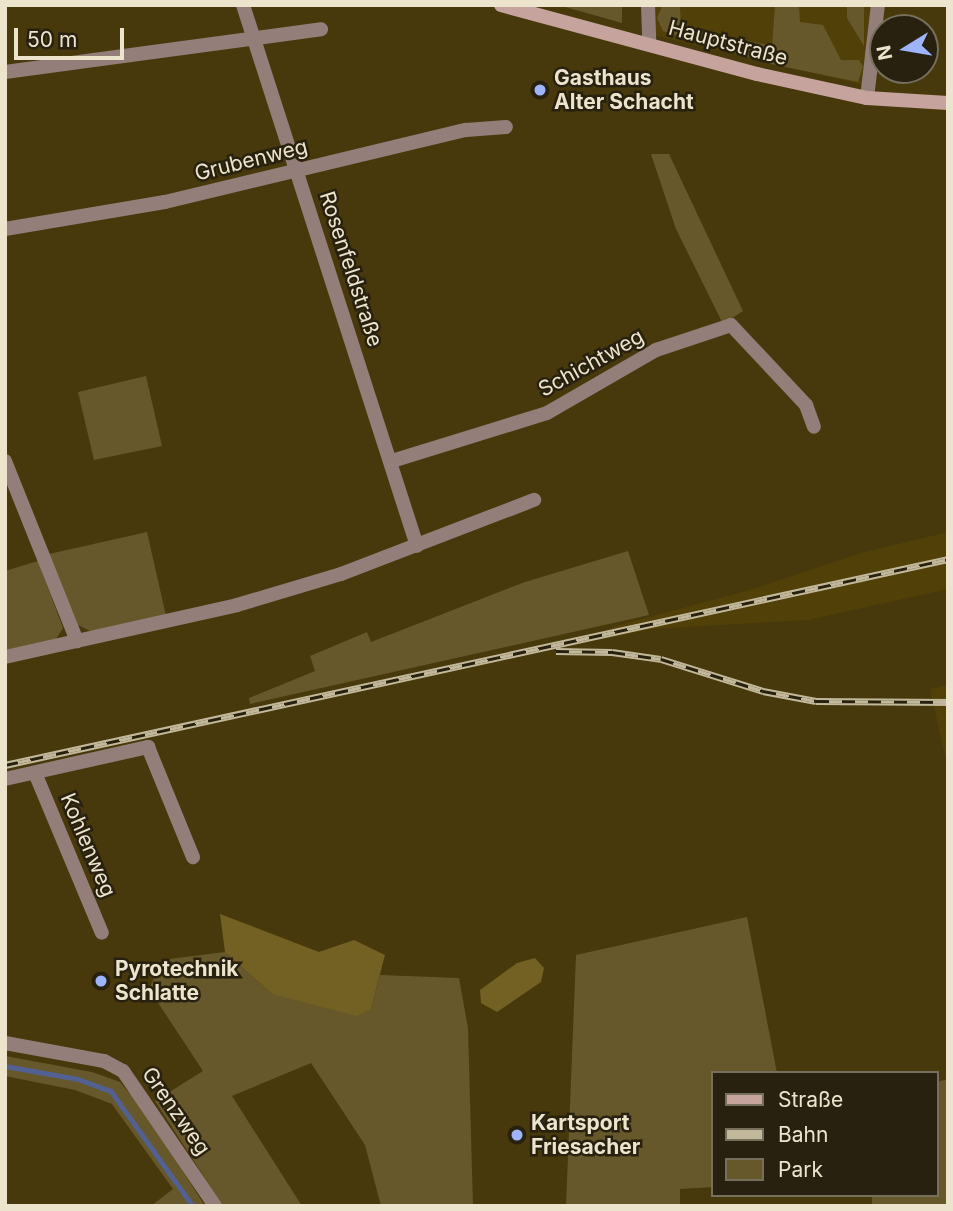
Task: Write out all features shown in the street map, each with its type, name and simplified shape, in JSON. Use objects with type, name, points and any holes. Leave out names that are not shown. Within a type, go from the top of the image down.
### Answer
[{"type":"main road","name":"Hauptstraße","points":[[501,5],[757,74],[867,98],[948,103]]},
{"type":"street","name":"Rosenfeldstraße","points":[[243,5],[392,461],[417,546]]},
{"type":"street","points":[[648,5],[649,43]]},
{"type":"street","points":[[867,98],[878,5]]},
{"type":"street","points":[[5,72],[321,29]]},
{"type":"street","name":"Grubenweg","points":[[5,229],[165,202],[466,130],[506,127]]},
{"type":"street","name":"Schichtweg","points":[[392,461],[547,413],[656,350],[731,325],[806,405],[814,427]]},
{"type":"street","points":[[5,461],[10,486],[77,641]]},
{"type":"street","points":[[5,657],[237,605],[417,546],[534,500]]},
{"type":"street","points":[[5,779],[148,747],[193,857]]},
{"type":"street","name":"Kohlenweg","points":[[35,773],[103,933]]},
{"type":"street","name":"Grenzweg","points":[[5,1043],[104,1061],[123,1071],[215,1206]]},
{"type":"shaded area","points":[[648,5],[878,5],[877,14],[869,14],[867,86],[649,34]]},
{"type":"shaded area","points":[[948,532],[948,589],[808,620],[650,629],[614,637],[612,627],[750,590],[861,553]]},
{"type":"shaded area","points":[[948,685],[948,770],[930,689]]},
{"type":"shaded area","points":[[220,914],[319,952],[354,940],[385,955],[371,1009],[357,1016],[272,994],[225,952]]},
{"type":"shaded area","points":[[535,958],[544,968],[541,982],[497,1012],[481,1003],[480,990],[517,963]]},
{"type":"green space","points":[[558,5],[622,5],[622,23]]},
{"type":"green space","points":[[775,5],[799,5],[800,22],[823,25],[841,60],[859,60],[863,66],[858,82],[771,64],[663,31],[657,18],[662,6],[680,7],[681,26],[772,46]]},
{"type":"green space","points":[[847,5],[864,5],[864,46],[847,18]]},
{"type":"green space","points":[[651,154],[669,154],[743,311],[723,324],[676,229]]},
{"type":"green space","points":[[146,376],[162,446],[94,460],[78,392]]},
{"type":"green space","points":[[147,532],[166,616],[92,632],[78,625],[49,554]]},
{"type":"green space","points":[[628,551],[649,615],[250,704],[249,698],[315,671],[310,656],[367,632],[371,642],[525,582]]},
{"type":"green space","points":[[38,561],[63,628],[56,639],[5,650],[5,571]]},
{"type":"green space","points":[[747,917],[777,1071],[712,1071],[712,1187],[680,1189],[680,1206],[566,1206],[576,955]]},
{"type":"green space","points":[[225,952],[272,994],[371,1009],[380,975],[459,978],[468,1028],[473,1206],[381,1206],[365,1145],[311,1063],[232,1096],[302,1206],[223,1206],[155,1101],[203,1071],[149,989],[162,960]]},
{"type":"green space","points":[[5,1056],[92,1072],[120,1082],[145,1112],[205,1206],[151,1206],[173,1189],[112,1104],[75,1090],[5,1076]]},
{"type":"green space","points":[[948,1079],[948,1206],[872,1206],[872,1197],[939,1197],[939,1081]]},
{"type":"waterway","points":[[5,1066],[78,1079],[111,1091],[193,1206]]},
{"type":"railway","points":[[5,765],[948,559]]},
{"type":"railway","points":[[556,651],[612,652],[661,659],[763,691],[816,701],[948,702]]},
{"type":"place","name":"Gasthaus Alter Schacht","points":[[540,90]]},
{"type":"place","name":"Pyrotechnik Schlatte","points":[[101,981]]},
{"type":"place","name":"Kartsport Friesacher","points":[[517,1135]]}]
